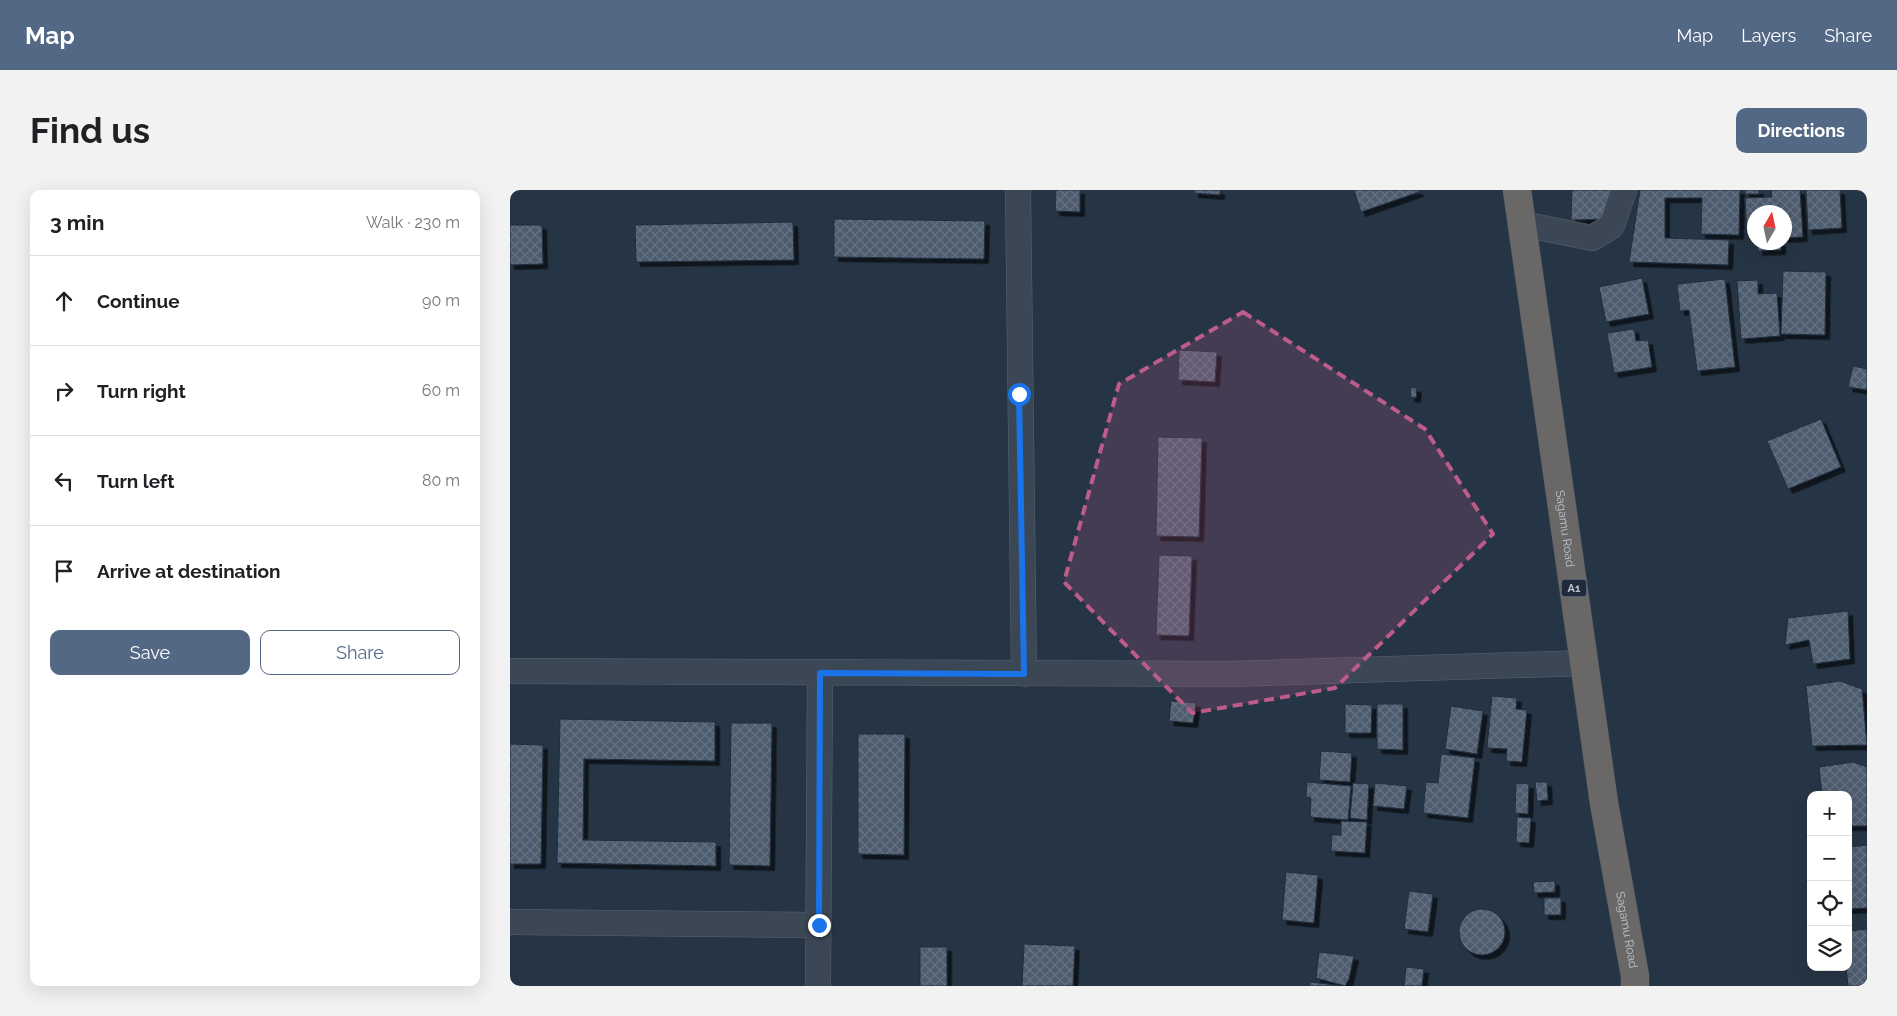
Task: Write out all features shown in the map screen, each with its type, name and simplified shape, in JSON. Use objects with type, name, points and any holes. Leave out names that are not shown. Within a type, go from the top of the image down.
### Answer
[{"type":"highway","name":"Sagamu Road","points":[[1517,190],[1604,803],[1635,976],[1635,986]]},
{"type":"street","points":[[1018,190],[1024,674]]},
{"type":"street","points":[[1523,224],[1592,238],[1612,226],[1624,190]]},
{"type":"street","points":[[510,671],[1229,674],[1584,663]]},
{"type":"street","points":[[818,986],[820,673]]},
{"type":"street","points":[[510,922],[819,925]]},
{"type":"highlighted area","points":[[1243,312],[1425,429],[1493,534],[1335,688],[1192,713],[1064,582],[1119,384]]},
{"type":"building","points":[[1056,190],[1080,190],[1080,212],[1055,211]]},
{"type":"building","points":[[1194,190],[1220,190],[1220,195],[1194,193]]},
{"type":"building","points":[[1354,190],[1418,190],[1419,192],[1361,212]]},
{"type":"building","points":[[1572,190],[1616,190],[1609,219],[1571,220]]},
{"type":"building","points":[[1640,190],[1740,190],[1739,235],[1701,234],[1702,198],[1665,198],[1665,238],[1729,240],[1728,265],[1629,262]]},
{"type":"building","points":[[1745,190],[1759,190],[1759,194],[1745,194]]},
{"type":"building","points":[[1771,190],[1800,190],[1803,237],[1792,238],[1792,205],[1747,205],[1747,236],[1745,198],[1772,197]]},
{"type":"building","points":[[1806,190],[1840,190],[1842,228],[1808,230]]},
{"type":"building","points":[[834,219],[985,221],[984,259],[834,257]]},
{"type":"building","points":[[793,222],[794,260],[636,262],[635,225]]},
{"type":"building","points":[[510,225],[542,225],[543,264],[510,265]]},
{"type":"building","points":[[1783,271],[1826,272],[1825,335],[1781,334]]},
{"type":"building","points":[[1642,278],[1649,314],[1606,322],[1599,287]]},
{"type":"building","points":[[1725,279],[1735,367],[1697,371],[1689,310],[1680,311],[1677,284]]},
{"type":"building","points":[[1758,280],[1758,294],[1777,293],[1780,336],[1741,339],[1737,281]]},
{"type":"building","points":[[1634,329],[1636,341],[1648,340],[1652,367],[1614,373],[1607,333]]},
{"type":"building","points":[[1179,350],[1217,352],[1215,382],[1178,380]]},
{"type":"building","points":[[1853,366],[1867,369],[1867,390],[1848,387]]},
{"type":"building","points":[[1411,387],[1417,388],[1416,398],[1410,397]]},
{"type":"building","points":[[1821,419],[1841,467],[1788,489],[1767,441]]},
{"type":"building","points":[[1158,437],[1202,438],[1199,537],[1156,536]]},
{"type":"building","points":[[1159,555],[1192,556],[1189,636],[1156,635]]},
{"type":"building","points":[[1848,611],[1850,659],[1813,664],[1809,640],[1785,645],[1788,618]]},
{"type":"building","points":[[1840,681],[1862,689],[1867,745],[1812,746],[1806,686]]},
{"type":"building","points":[[1492,696],[1517,698],[1516,709],[1527,710],[1522,762],[1506,761],[1507,749],[1487,748]]},
{"type":"building","points":[[1171,701],[1196,703],[1193,723],[1169,721]]},
{"type":"building","points":[[1345,704],[1372,705],[1371,733],[1345,733]]},
{"type":"building","points":[[1377,704],[1403,704],[1403,750],[1377,749]]},
{"type":"building","points":[[1451,706],[1483,711],[1477,754],[1445,749]]},
{"type":"building","points":[[560,719],[715,722],[715,761],[584,759],[583,840],[716,842],[716,866],[557,863]]},
{"type":"building","points":[[731,723],[772,723],[770,866],[729,865]]},
{"type":"building","points":[[858,734],[905,734],[904,855],[858,854]]},
{"type":"building","points":[[510,744],[543,745],[541,864],[510,864]]},
{"type":"building","points":[[1321,751],[1352,753],[1350,782],[1319,780]]},
{"type":"building","points":[[1441,754],[1475,758],[1468,818],[1423,813],[1426,782],[1438,783]]},
{"type":"building","points":[[1853,762],[1867,767],[1867,826],[1852,826],[1852,791],[1822,791],[1819,767]]},
{"type":"building","points":[[1307,782],[1351,786],[1348,820],[1310,817],[1311,798],[1306,797]]},
{"type":"building","points":[[1535,782],[1547,782],[1548,800],[1537,801]]},
{"type":"building","points":[[1353,783],[1369,784],[1367,820],[1350,818]]},
{"type":"building","points":[[1375,783],[1407,786],[1404,809],[1373,806]]},
{"type":"building","points":[[1516,783],[1529,784],[1528,814],[1515,813]]},
{"type":"building","points":[[1517,817],[1531,818],[1529,843],[1516,842]]},
{"type":"building","points":[[1341,821],[1367,822],[1365,853],[1331,851],[1332,835],[1341,835]]},
{"type":"building","points":[[1867,845],[1867,908],[1852,909],[1852,847]]},
{"type":"building","points":[[1286,872],[1318,875],[1314,923],[1282,920]]},
{"type":"building","points":[[1555,881],[1555,892],[1534,893],[1533,882]]},
{"type":"building","points":[[1409,891],[1433,894],[1428,932],[1404,929]]},
{"type":"building","points":[[1544,898],[1561,898],[1561,915],[1544,915]]},
{"type":"building","points":[[1478,909],[1486,909],[1495,913],[1501,919],[1505,932],[1501,945],[1495,951],[1486,955],[1478,955],[1469,951],[1463,945],[1459,936],[1459,928],[1463,919],[1469,913]]},
{"type":"building","points":[[1867,929],[1867,986],[1848,986],[1846,971],[1852,971],[1852,931]]},
{"type":"building","points":[[1024,944],[1075,946],[1073,986],[1022,986]]},
{"type":"building","points":[[920,947],[947,947],[947,986],[920,986]]},
{"type":"building","points":[[1319,952],[1354,956],[1349,979],[1345,986],[1316,978]]},
{"type":"building","points":[[1406,967],[1424,969],[1422,986],[1404,986]]},
{"type":"building","points":[[1310,982],[1343,986],[1309,986]]},
{"type":"route","points":[[819,925],[820,673],[1024,674],[1019,394]]}]
